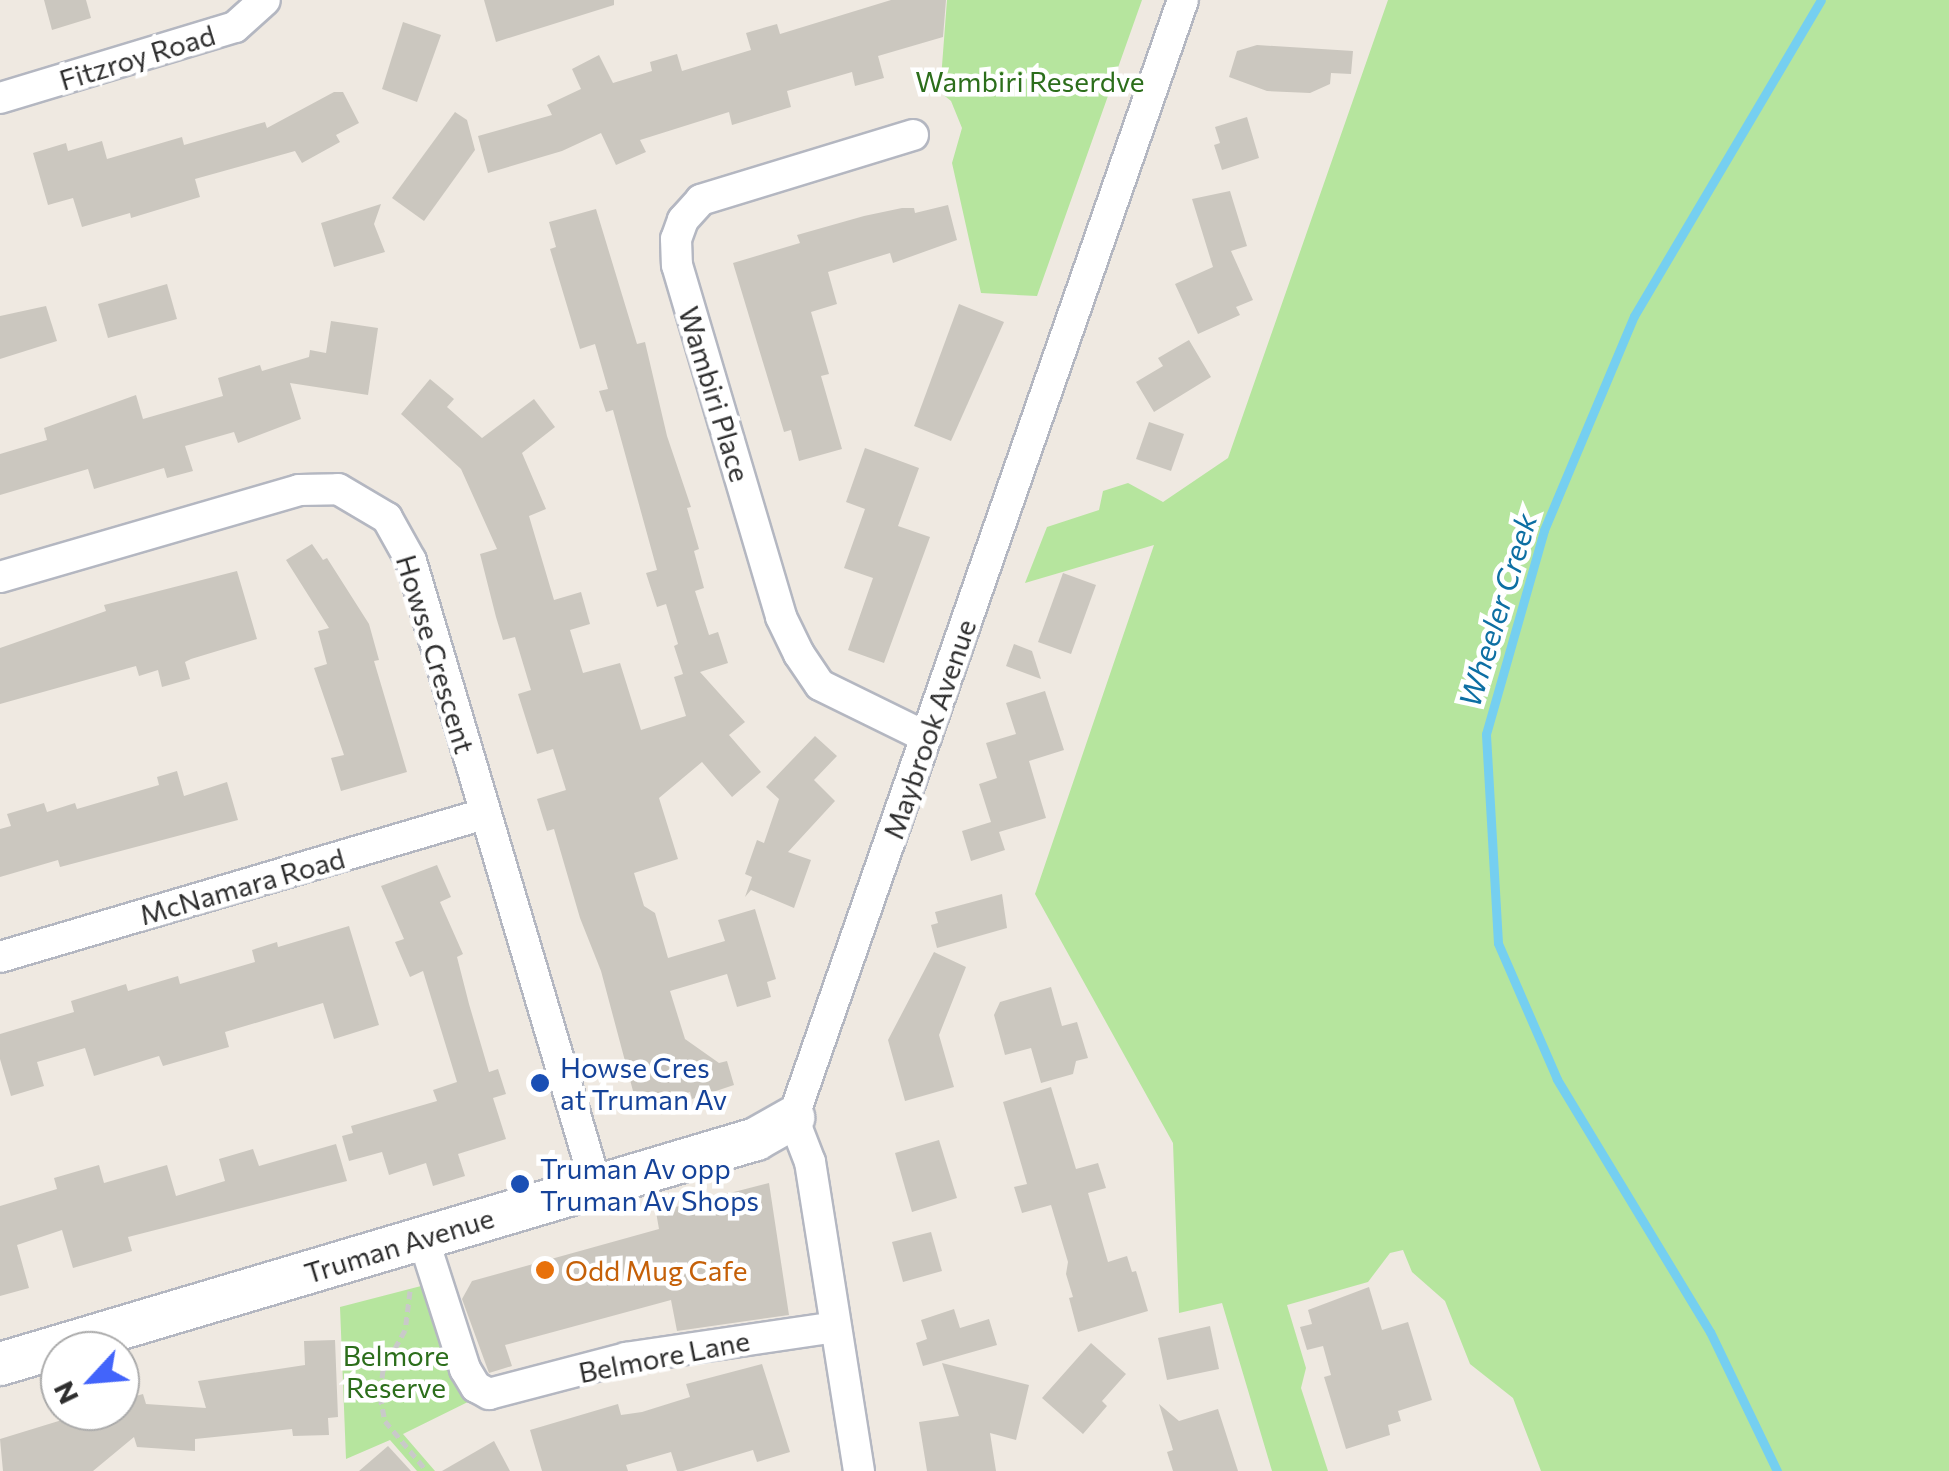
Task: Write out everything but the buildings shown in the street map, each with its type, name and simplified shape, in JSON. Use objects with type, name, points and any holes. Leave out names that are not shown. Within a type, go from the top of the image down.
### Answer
[{"type":"street","name":"Fitzroy Road","points":[[0,98],[235,27],[266,0]]},
{"type":"street","name":"Maybrook Avenue","points":[[794,1118],[1183,0]]},
{"type":"street","name":"Wambiri Place","points":[[912,135],[700,200],[683,220],[676,239],[676,265],[782,617],[800,654],[820,684],[926,737]]},
{"type":"street","name":"Howse Crescent","points":[[0,578],[299,490],[321,487],[353,494],[388,518],[410,561],[596,1185]]},
{"type":"street","name":"McNamara Road","points":[[0,958],[484,814]]},
{"type":"street","name":"Truman Avenue","points":[[0,1364],[756,1139],[794,1118]]},
{"type":"street","points":[[794,1118],[810,1162],[859,1471]]},
{"type":"street","name":"Belmore Lane","points":[[423,1238],[465,1368],[476,1387],[489,1394],[626,1358],[835,1327]]},
{"type":"path","points":[[415,1282],[409,1293],[405,1330],[384,1370],[380,1396],[385,1421],[427,1471]]},
{"type":"green space","name":"Wambiri Reserdve","points":[[947,0],[1142,0],[1037,296],[981,293],[952,163],[962,128],[951,101],[940,92]]},
{"type":"green space","points":[[1388,0],[1949,0],[1949,1471],[1541,1471],[1513,1398],[1470,1364],[1445,1301],[1412,1272],[1403,1250],[1390,1253],[1368,1282],[1287,1305],[1306,1368],[1301,1388],[1328,1471],[1272,1471],[1222,1303],[1179,1313],[1173,1143],[1035,894],[1154,545],[1025,583],[1047,527],[1099,510],[1103,491],[1128,483],[1163,502],[1228,458]]},
{"type":"green space","name":"Belmore Reserve","points":[[425,1285],[478,1397],[403,1434],[435,1471],[417,1471],[390,1440],[346,1459],[340,1307]]},
{"type":"waterway","name":"Wheeler Creek","points":[[1777,1471],[1710,1332],[1557,1079],[1498,943],[1486,734],[1544,530],[1634,316],[1821,0]]},
{"type":"place","name":"Howse Cres at Truman Av","points":[[540,1083]]},
{"type":"place","name":"Truman Av opp Truman Av Shops","points":[[520,1184]]},
{"type":"place","name":"Odd Mug Cafe","points":[[545,1270]]}]
